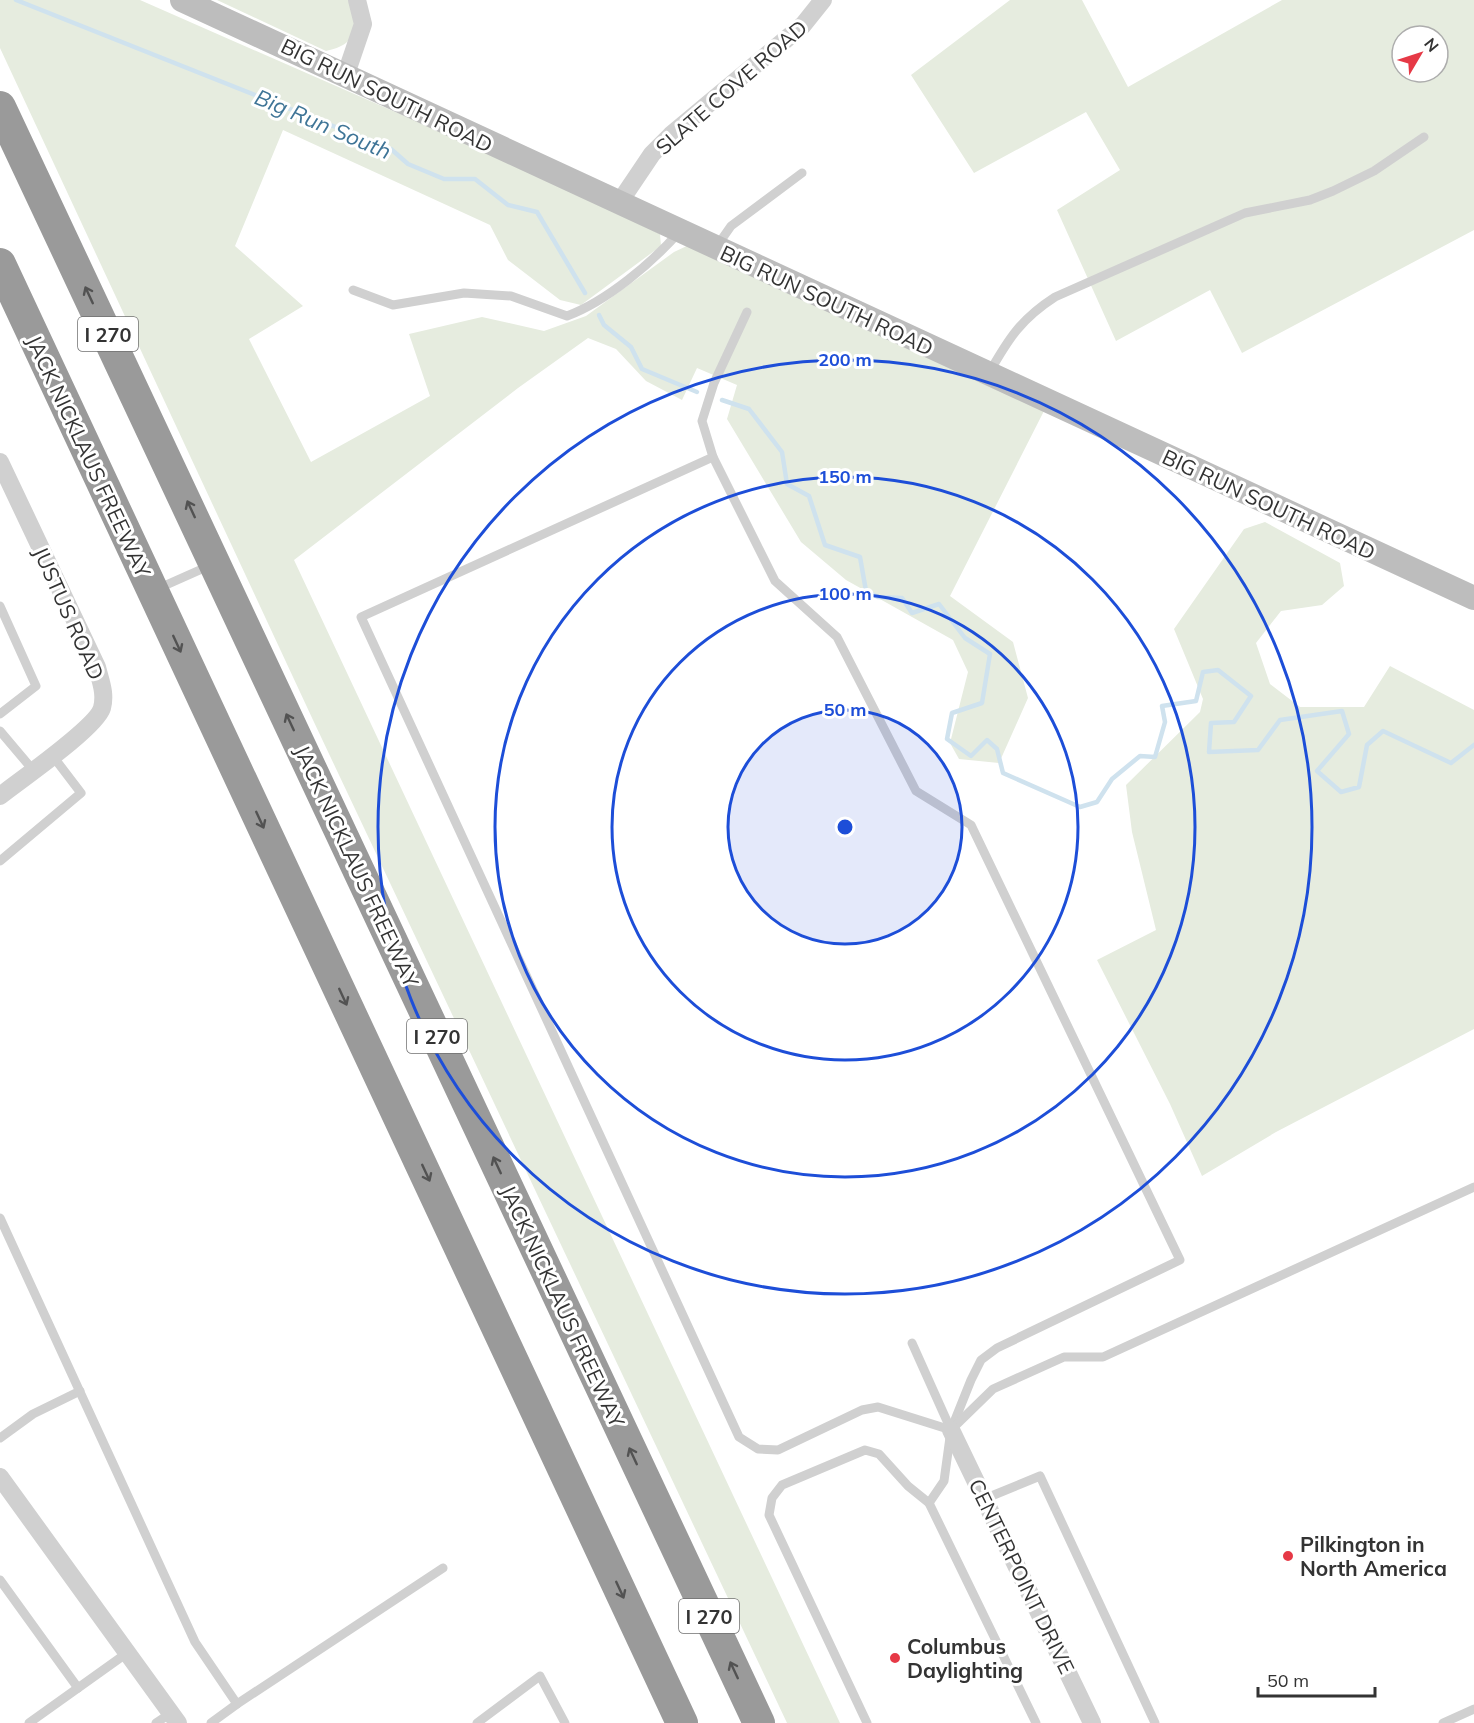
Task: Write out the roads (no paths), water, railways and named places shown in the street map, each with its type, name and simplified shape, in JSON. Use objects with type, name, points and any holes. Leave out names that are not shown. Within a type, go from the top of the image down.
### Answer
[{"type":"highway","name":"JACK NICKLAUS FREEWAY","points":[[0,107],[216,562],[759,1723]]},
{"type":"highway","name":"JACK NICKLAUS FREEWAY","points":[[0,264],[682,1723]]},
{"type":"street","name":"BIG RUN SOUTH ROAD","points":[[182,0],[1474,598]]},
{"type":"street","points":[[346,74],[363,24],[357,0]]},
{"type":"street","name":"SLATE COVE ROAD","points":[[619,204],[652,154],[671,135],[803,25],[823,0]]},
{"type":"street","name":"JUSTUS ROAD","points":[[0,462],[97,667],[104,693],[101,710],[89,726],[0,796]]},
{"type":"street","name":"CENTERPOINT DRIVE","points":[[951,1430],[1092,1723]]},
{"type":"street","points":[[0,1477],[127,1653],[168,1720]]},
{"type":"lane","points":[[988,375],[1011,334],[1029,314],[1055,297],[1245,213],[1310,200],[1333,191],[1374,171],[1424,137]]},
{"type":"lane","points":[[715,248],[731,226],[802,173]]},
{"type":"lane","points":[[353,290],[393,305],[464,293],[511,296],[567,316],[586,309],[659,254],[680,231]]},
{"type":"lane","points":[[747,312],[714,383],[702,421],[713,457],[775,581],[837,637],[916,791],[971,825],[1180,1260],[997,1348],[981,1360],[951,1430],[944,1481],[929,1503]]},
{"type":"lane","points":[[713,457],[361,617],[739,1437],[758,1449],[778,1450],[862,1410],[878,1407],[951,1430]]},
{"type":"lane","points":[[153,591],[216,562]]},
{"type":"lane","points":[[0,606],[36,686],[0,714]]},
{"type":"lane","points":[[0,731],[33,770]]},
{"type":"lane","points":[[0,861],[81,793],[52,755]]},
{"type":"lane","points":[[951,1430],[993,1389],[1064,1357],[1103,1357],[1474,1187]]},
{"type":"lane","points":[[0,1218],[195,1642],[237,1704]]},
{"type":"lane","points":[[912,1343],[951,1430]]},
{"type":"lane","points":[[0,1438],[33,1414],[80,1391]]},
{"type":"lane","points":[[867,1723],[769,1515],[772,1498],[783,1485],[865,1450],[879,1454],[908,1486],[929,1503],[1036,1723]]},
{"type":"lane","points":[[984,1499],[1040,1476],[1155,1723]]},
{"type":"lane","points":[[211,1723],[443,1568]]},
{"type":"lane","points":[[0,1580],[78,1688]]},
{"type":"lane","points":[[29,1723],[127,1653]]},
{"type":"lane","points":[[477,1723],[540,1676],[561,1722]]},
{"type":"lane","points":[[1443,1723],[1474,1709]]},
{"type":"waterway","name":"Big Run South","points":[[16,0],[391,149],[408,164],[444,179],[475,179],[508,205],[537,212],[585,293]]},
{"type":"waterway","name":"Big Run South","points":[[599,315],[604,325],[631,347],[642,369],[697,392]]},
{"type":"waterway","name":"Big Run South","points":[[722,400],[749,409],[782,452],[787,484],[809,496],[825,545],[860,557],[866,591],[878,597],[902,598],[912,613],[939,604],[965,638],[990,654],[982,703],[952,713],[947,739],[971,756],[987,740],[997,749],[1003,773],[1080,807],[1097,802],[1112,779],[1140,756],[1155,757],[1165,722],[1162,706],[1196,701],[1203,672],[1218,670],[1251,696],[1234,722],[1211,723],[1209,752],[1258,750],[1280,720],[1342,711],[1349,734],[1317,771],[1341,792],[1359,787],[1367,745],[1383,731],[1451,763],[1474,745]]},
{"type":"place","name":"Pilkington in North America","points":[[1288,1556]]},
{"type":"place","name":"Columbus Daylighting","points":[[895,1658]]}]
